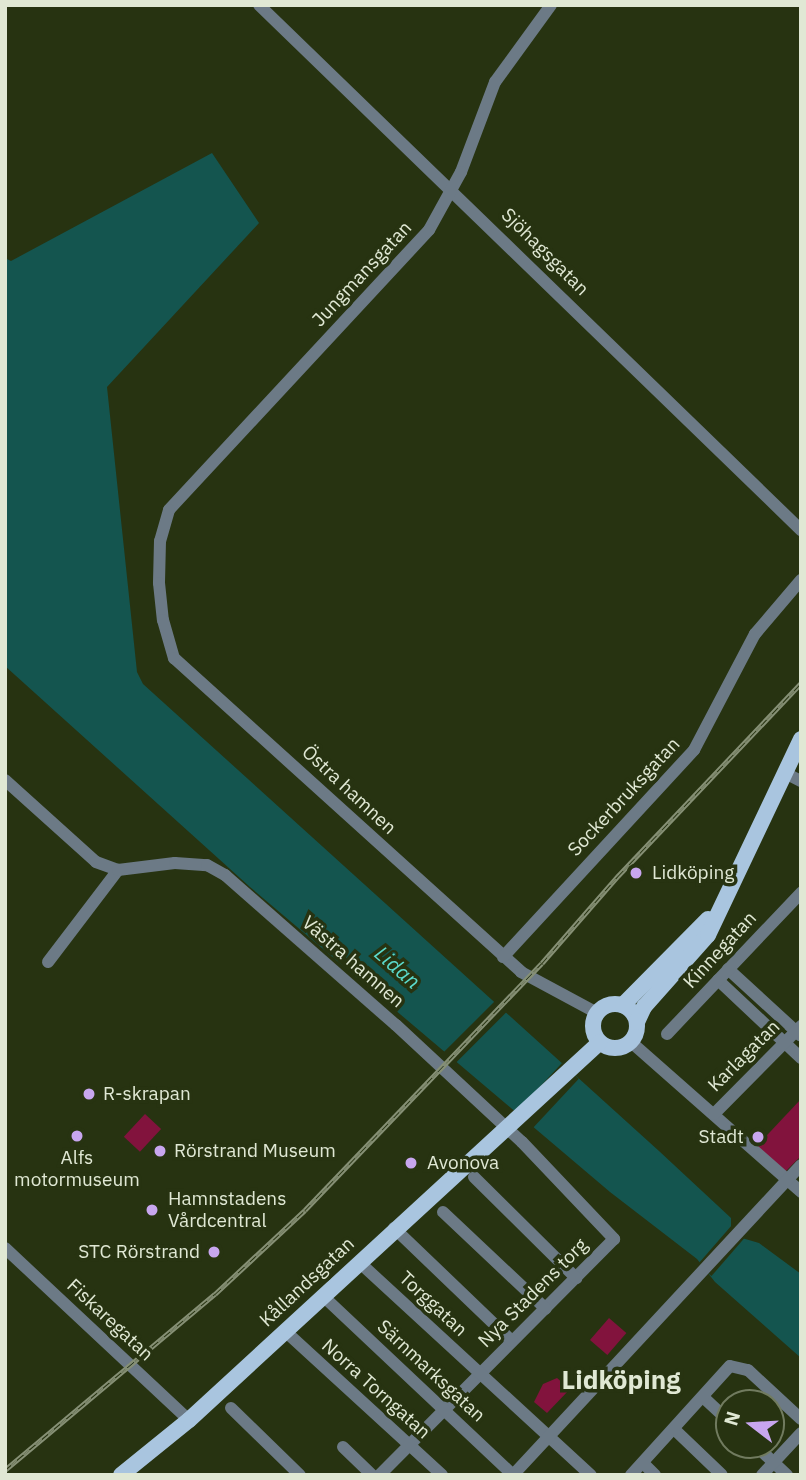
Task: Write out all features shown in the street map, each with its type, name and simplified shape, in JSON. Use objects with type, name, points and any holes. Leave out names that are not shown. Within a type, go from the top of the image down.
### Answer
[{"type":"main road","points":[[726,899],[623,1005],[609,1005],[597,1013],[593,1028],[600,1042],[612,1048],[631,1042],[644,1007],[708,935],[726,899],[801,739]]},
{"type":"main road","points":[[623,1005],[637,1022]]},
{"type":"main road","name":"Kållandsgatan","points":[[121,1475],[189,1420],[394,1228],[521,1119],[600,1042]]},
{"type":"street","name":"Sjöhagsgatan","points":[[260,5],[453,189],[801,530]]},
{"type":"street","name":"Jungmansgatan","points":[[160,541],[166,517],[181,495],[415,247],[453,189],[495,82],[551,5]]},
{"type":"street","name":"Östra hamnen","points":[[160,541],[163,620],[174,658],[503,957],[536,984],[597,1013]]},
{"type":"street","name":"Sockerbruksgatan","points":[[503,957],[688,758],[708,730],[755,634],[801,580]]},
{"type":"street","points":[[785,773],[801,781]]},
{"type":"street","points":[[5,780],[96,862],[118,870],[48,962]]},
{"type":"street","name":"Västra hamnen","points":[[118,870],[188,862],[207,865],[225,875],[508,1130],[614,1239]]},
{"type":"street","name":"Kinnegatan","points":[[667,1034],[799,899]]},
{"type":"street","points":[[729,969],[799,1031]]},
{"type":"street","points":[[718,979],[801,1058]]},
{"type":"street","name":"Karlagatan","points":[[714,1114],[784,1042],[799,1031]]},
{"type":"street","points":[[631,1042],[801,1192]]},
{"type":"street","points":[[513,1475],[801,1165]]},
{"type":"street","points":[[474,1177],[576,1278]]},
{"type":"street","points":[[443,1212],[546,1309]]},
{"type":"street","points":[[394,1228],[512,1341]]},
{"type":"street","name":"Nya Stadens torg","points":[[380,1475],[614,1239]]},
{"type":"street","name":"Fiskaregatan","points":[[5,1248],[189,1420]]},
{"type":"street","name":"Torggatan","points":[[359,1262],[480,1374],[551,1434],[591,1475]]},
{"type":"street","name":"Särnmarksgatan","points":[[323,1296],[513,1475]]},
{"type":"street","name":"Norra Torngatan","points":[[285,1331],[442,1475]]},
{"type":"street","points":[[631,1475],[730,1366],[748,1370],[801,1419]]},
{"type":"street","points":[[703,1396],[715,1408]]},
{"type":"street","points":[[231,1408],[300,1475]]},
{"type":"street","points":[[674,1429],[722,1475]]},
{"type":"street","points":[[762,1475],[801,1433]]},
{"type":"street","points":[[343,1447],[372,1475]]},
{"type":"street","points":[[771,1459],[787,1475]]},
{"type":"street","points":[[643,1463],[655,1475]]},
{"type":"shaded area","points":[[801,1099],[801,1156],[783,1174],[755,1148]]},
{"type":"shaded area","points":[[145,1114],[161,1129],[140,1152],[124,1137]]},
{"type":"shaded area","points":[[609,1318],[626,1333],[607,1355],[590,1340]]},
{"type":"shaded area","points":[[557,1378],[570,1389],[547,1413],[534,1402],[543,1384]]},
{"type":"water","name":"Lidan","points":[[212,153],[259,223],[107,387],[137,672],[143,684],[731,1218],[731,1226],[742,1238],[759,1243],[801,1274],[801,1358],[715,1282],[697,1259],[610,1192],[250,887],[5,666],[5,258],[11,261]]},
{"type":"pier","points":[[497,999],[508,1010],[452,1066],[441,1055]]},
{"type":"pier","points":[[562,1063],[579,1079],[532,1129],[515,1113]]},
{"type":"pier","points":[[732,1225],[746,1237],[711,1276],[698,1264]]},
{"type":"railway","points":[[5,1470],[215,1294],[305,1210],[542,963],[618,876],[801,683]]},
{"type":"place","name":"Lidköping","points":[[636,873]]},
{"type":"place","name":"R-skrapan","points":[[89,1094]]},
{"type":"place","name":"Alfs motormuseum","points":[[77,1136]]},
{"type":"place","name":"Stadt","points":[[758,1137]]},
{"type":"place","name":"Rörstrand Museum","points":[[160,1151]]},
{"type":"place","name":"Avonova","points":[[411,1163]]},
{"type":"place","name":"Hamnstadens Vårdcentral","points":[[152,1210]]},
{"type":"place","name":"STC Rörstrand","points":[[214,1252]]},
{"type":"district","name":"Lidköping","points":[[621,1380]]}]
